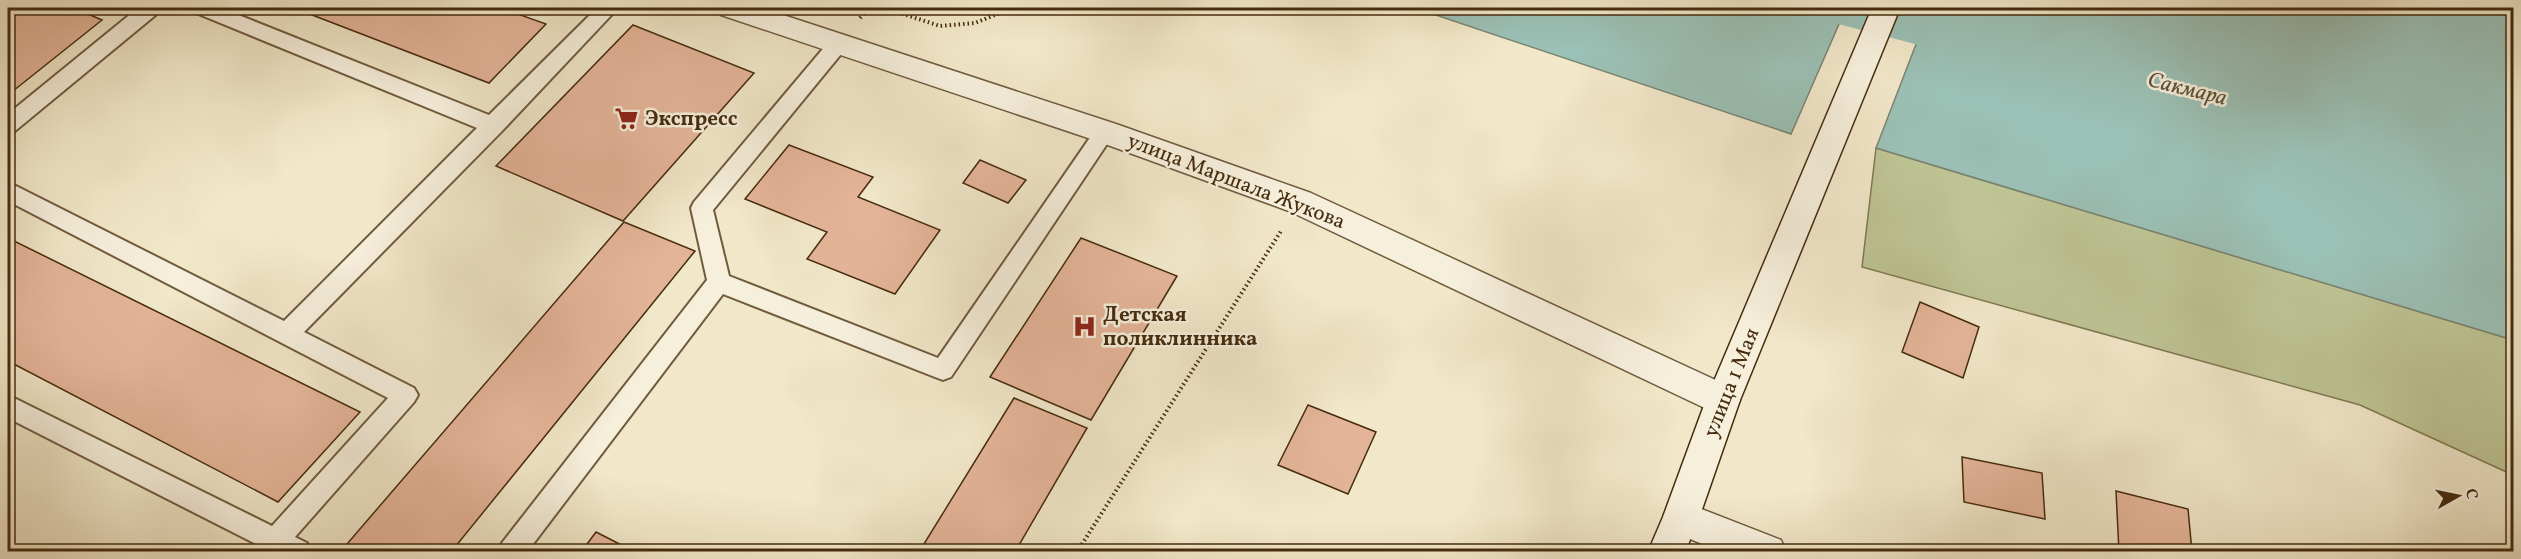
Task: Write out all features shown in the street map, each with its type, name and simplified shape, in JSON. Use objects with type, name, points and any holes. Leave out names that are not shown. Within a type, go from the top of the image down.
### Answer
[{"type":"street","name":"улица Маршала Жукова","points":[[731,8],[1105,132],[1300,202],[1723,400]]},
{"type":"street","name":"улица 1 Мая","points":[[1666,552],[1681,518],[1723,400],[1886,8]]},
{"type":"street","points":[[1681,518],[1768,552]]},
{"type":"lane","points":[[8,125],[151,8]]},
{"type":"lane","points":[[203,8],[494,126]]},
{"type":"lane","points":[[287,334],[608,8]]},
{"type":"lane","points":[[719,282],[702,208],[839,43]]},
{"type":"lane","points":[[719,282],[943,370],[1105,132]]},
{"type":"lane","points":[[8,191],[406,395],[280,548],[8,406]]},
{"type":"lane","points":[[511,552],[719,282]]},
{"type":"path","points":[[885,8],[940,26],[975,23],[1012,8]]},
{"type":"path","points":[[1077,552],[1300,202]]},
{"type":"green space","points":[[1876,148],[2513,340],[2513,475],[2360,405],[1862,267]]},
{"type":"water","points":[[1415,8],[1846,8],[1791,134]]},
{"type":"water","points":[[1930,8],[2513,8],[2513,340],[1876,148]]},
{"type":"building","points":[[24,8],[74,8],[102,20],[8,95],[8,20]]},
{"type":"building","points":[[294,8],[501,8],[546,24],[489,83]]},
{"type":"building","name":"Экспресс","points":[[633,25],[754,73],[623,221],[496,166]]},
{"type":"building","points":[[789,145],[873,177],[858,197],[940,230],[895,294],[807,259],[827,232],[745,199]]},
{"type":"building","points":[[980,160],[1026,180],[1008,203],[963,183]]},
{"type":"building","points":[[624,222],[695,251],[451,552],[341,551]]},
{"type":"building","points":[[8,238],[360,412],[278,502],[8,361]]},
{"type":"building","name":"Детская поликлинника","points":[[1081,238],[1177,276],[1091,420],[990,377]]},
{"type":"building","points":[[1920,302],[1979,327],[1963,378],[1902,352]]},
{"type":"building","points":[[1014,398],[1087,428],[1015,552],[919,552]]},
{"type":"building","points":[[1308,405],[1376,432],[1348,494],[1278,465]]},
{"type":"building","points":[[1962,457],[2042,473],[2045,519],[1964,502]]},
{"type":"building","points":[[2116,491],[2188,509],[2192,552],[2119,552]]},
{"type":"building","points":[[596,532],[635,552],[581,552]]},
{"type":"waterway","name":"Сакмара","points":[[1860,8],[2019,48]]},
{"type":"place","name":"Экспресс","points":[[627,119]]},
{"type":"place","name":"Детская поликлинника","points":[[1085,327]]}]
